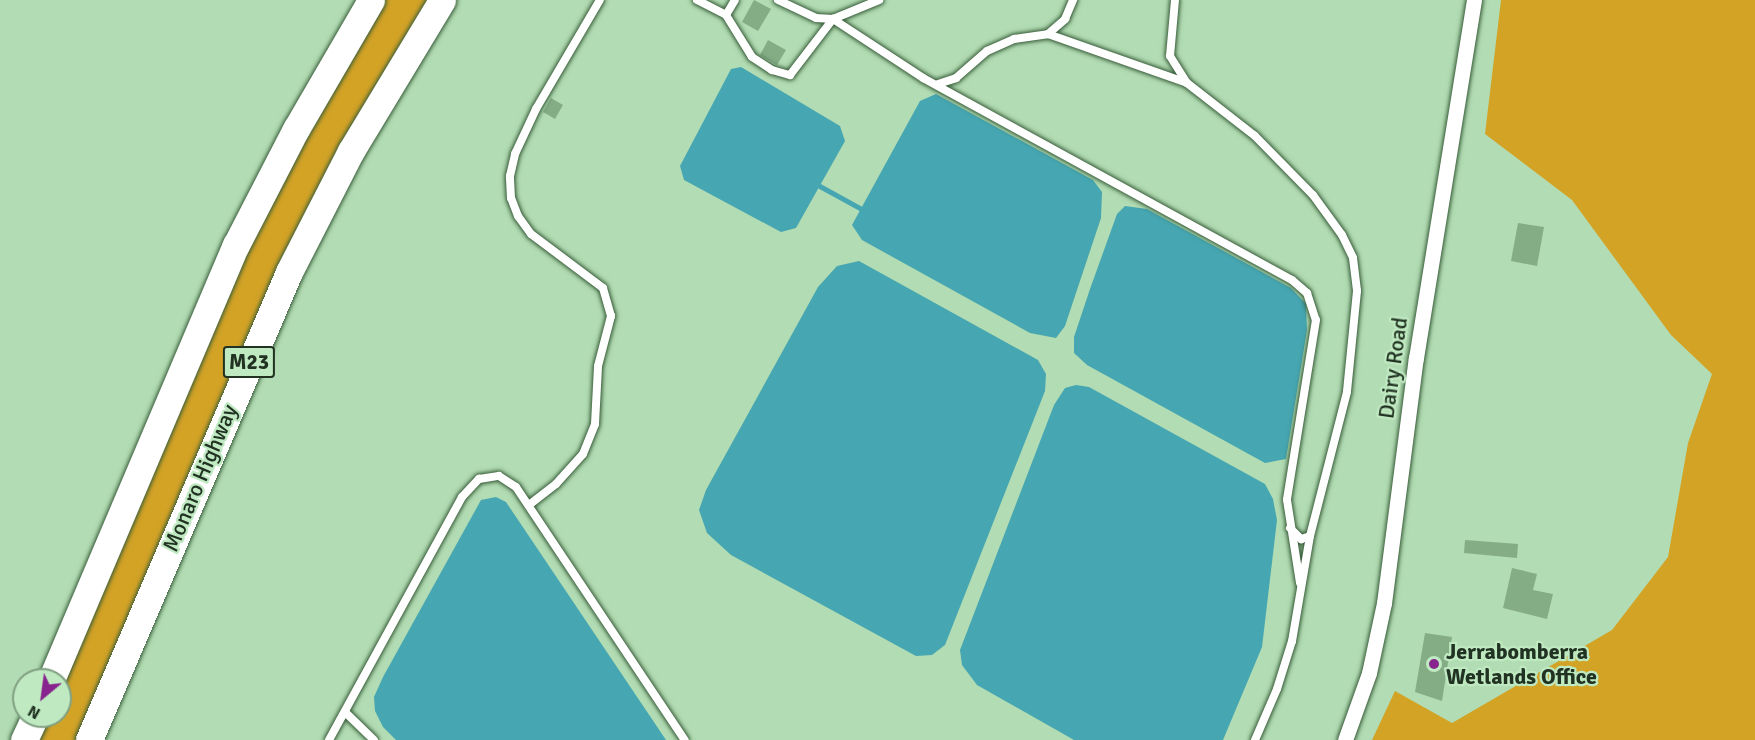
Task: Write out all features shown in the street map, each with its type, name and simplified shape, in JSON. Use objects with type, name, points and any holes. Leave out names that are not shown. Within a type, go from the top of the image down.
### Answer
[{"type":"highway","name":"M23","points":[[56,668],[236,245],[296,129],[371,0]]},
{"type":"highway","name":"Monaro Highway","points":[[89,740],[289,272],[351,151],[442,0]]},
{"type":"street","name":"Dairy Road","points":[[1345,740],[1369,673],[1384,603],[1416,358],[1474,0]]},
{"type":"lane","points":[[528,505],[556,484],[583,454],[595,423],[598,366],[611,316],[603,288],[531,234],[518,216],[511,198],[510,176],[515,153],[536,109],[600,0]]},
{"type":"lane","points":[[697,0],[726,15],[752,57],[772,70],[790,75],[834,19]]},
{"type":"lane","points":[[726,15],[735,0]]},
{"type":"lane","points":[[778,0],[816,18],[834,19],[879,0]]},
{"type":"lane","points":[[1048,34],[1065,19],[1073,0]]},
{"type":"lane","points":[[1175,0],[1170,56],[1187,83]]},
{"type":"lane","points":[[834,19],[923,78],[938,84],[1292,280],[1306,292],[1316,320],[1287,500],[1300,583]]},
{"type":"lane","points":[[938,84],[956,78],[987,51],[1014,39],[1048,34],[1187,83],[1255,136],[1313,195],[1341,235],[1353,258],[1356,331],[1347,392],[1310,536],[1286,663],[1255,740]]},
{"type":"lane","points":[[329,740],[462,497],[479,479],[499,476],[516,487],[685,740]]},
{"type":"lane","points":[[1290,528],[1301,539],[1310,536]]},
{"type":"lane","points":[[345,712],[374,740]]},
{"type":"shaded area","points":[[385,0],[432,0],[80,740],[37,740],[42,728],[72,728],[72,668],[69,668],[203,346],[275,194]]},
{"type":"shaded area","points":[[1501,0],[1755,0],[1755,740],[1372,740],[1395,691],[1452,723],[1612,630],[1668,557],[1688,443],[1712,374],[1671,335],[1572,200],[1485,134]]},
{"type":"water","points":[[741,67],[840,126],[845,141],[796,228],[781,232],[684,180],[680,166],[731,69]]},
{"type":"water","points":[[936,94],[1093,180],[1102,192],[1101,218],[1065,326],[1056,338],[1030,333],[862,240],[852,225],[920,101]]},
{"type":"water","points":[[1125,206],[1147,209],[1291,288],[1306,304],[1307,330],[1286,459],[1265,463],[1087,365],[1074,353],[1074,337],[1090,289],[1117,214]]},
{"type":"water","points":[[859,261],[1038,360],[1046,374],[1045,391],[945,645],[932,655],[916,656],[731,555],[707,533],[699,510],[706,490],[818,287],[837,266]]},
{"type":"water","points":[[1076,385],[1089,387],[1265,484],[1273,499],[1277,520],[1262,647],[1223,740],[1074,740],[977,685],[962,665],[960,650],[1054,405],[1065,388]]},
{"type":"water","points":[[496,497],[506,502],[666,740],[396,740],[383,727],[375,711],[374,697],[383,677],[481,500]]},
{"type":"building","points":[[754,0],[771,9],[758,31],[742,22]]},
{"type":"building","points":[[768,40],[786,50],[777,65],[760,55]]},
{"type":"building","points":[[551,98],[563,105],[555,119],[543,112]]},
{"type":"building","points":[[1518,223],[1544,227],[1537,266],[1511,261]]},
{"type":"building","points":[[1465,540],[1518,544],[1517,558],[1464,553]]},
{"type":"building","points":[[1512,568],[1537,574],[1533,590],[1553,594],[1547,619],[1503,608]]},
{"type":"building","name":"Jerrabomberra Wetlands Office","points":[[1425,633],[1452,637],[1442,701],[1415,692]]},
{"type":"waterway","points":[[820,186],[860,208]]},
{"type":"place","name":"Jerrabomberra Wetlands Office","points":[[1434,664]]}]
